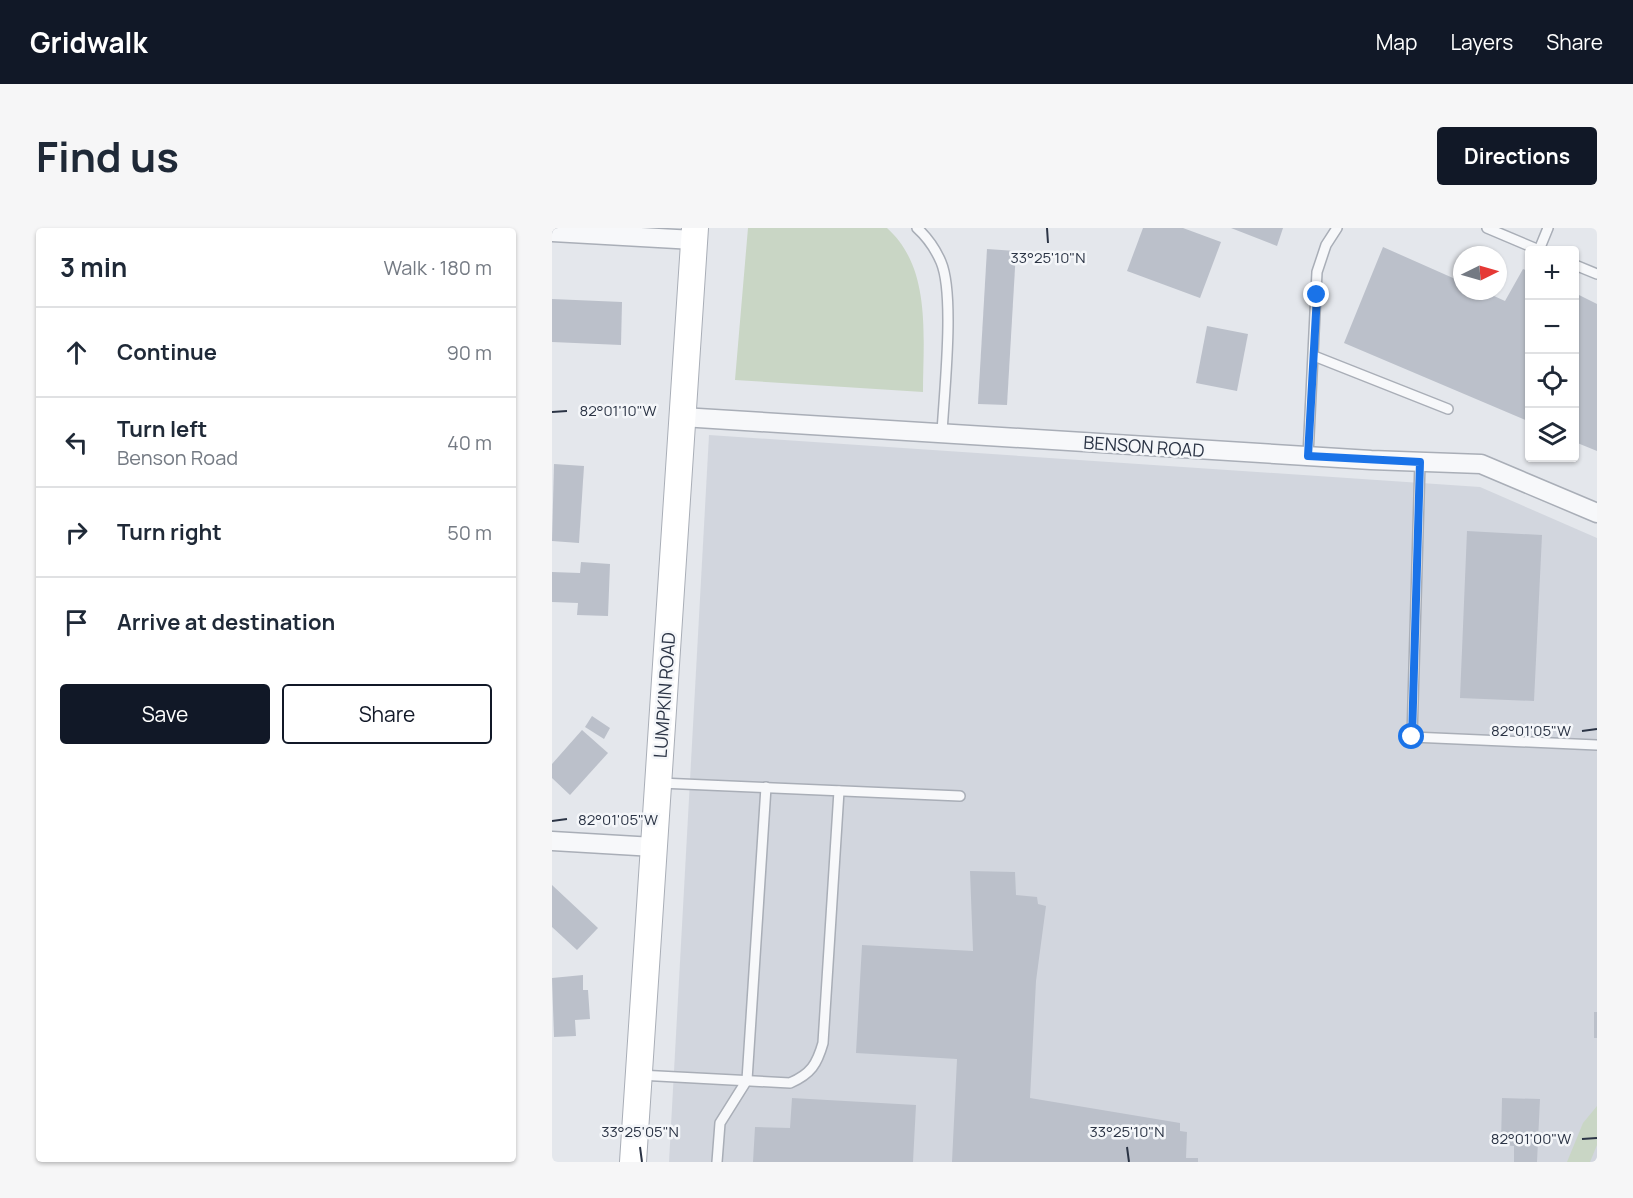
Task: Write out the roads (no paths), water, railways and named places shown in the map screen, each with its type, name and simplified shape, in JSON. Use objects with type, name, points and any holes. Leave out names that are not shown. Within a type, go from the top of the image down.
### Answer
[{"type":"main road","name":"LUMPKIN ROAD","points":[[633,1162],[694,234]]},
{"type":"street","points":[[552,232],[694,234]]},
{"type":"street","name":"BENSON ROAD","points":[[682,417],[1308,456],[1481,464],[1597,513]]},
{"type":"street","points":[[552,841],[654,847]]},
{"type":"lane","points":[[917,228],[931,242],[942,264],[947,297],[942,433]]},
{"type":"lane","points":[[1308,456],[1317,272],[1326,245],[1337,228]]},
{"type":"lane","points":[[1487,228],[1530,246]]},
{"type":"lane","points":[[1541,246],[1548,228]]},
{"type":"lane","points":[[1579,267],[1597,274]]},
{"type":"lane","points":[[1314,356],[1448,409]]},
{"type":"lane","points":[[1420,462],[1412,737],[1597,745]]},
{"type":"lane","points":[[658,783],[960,796]]},
{"type":"lane","points":[[717,1162],[720,1123],[747,1080],[766,788]]},
{"type":"lane","points":[[639,1075],[790,1083],[805,1077],[818,1063],[823,1043],[839,791]]}]
